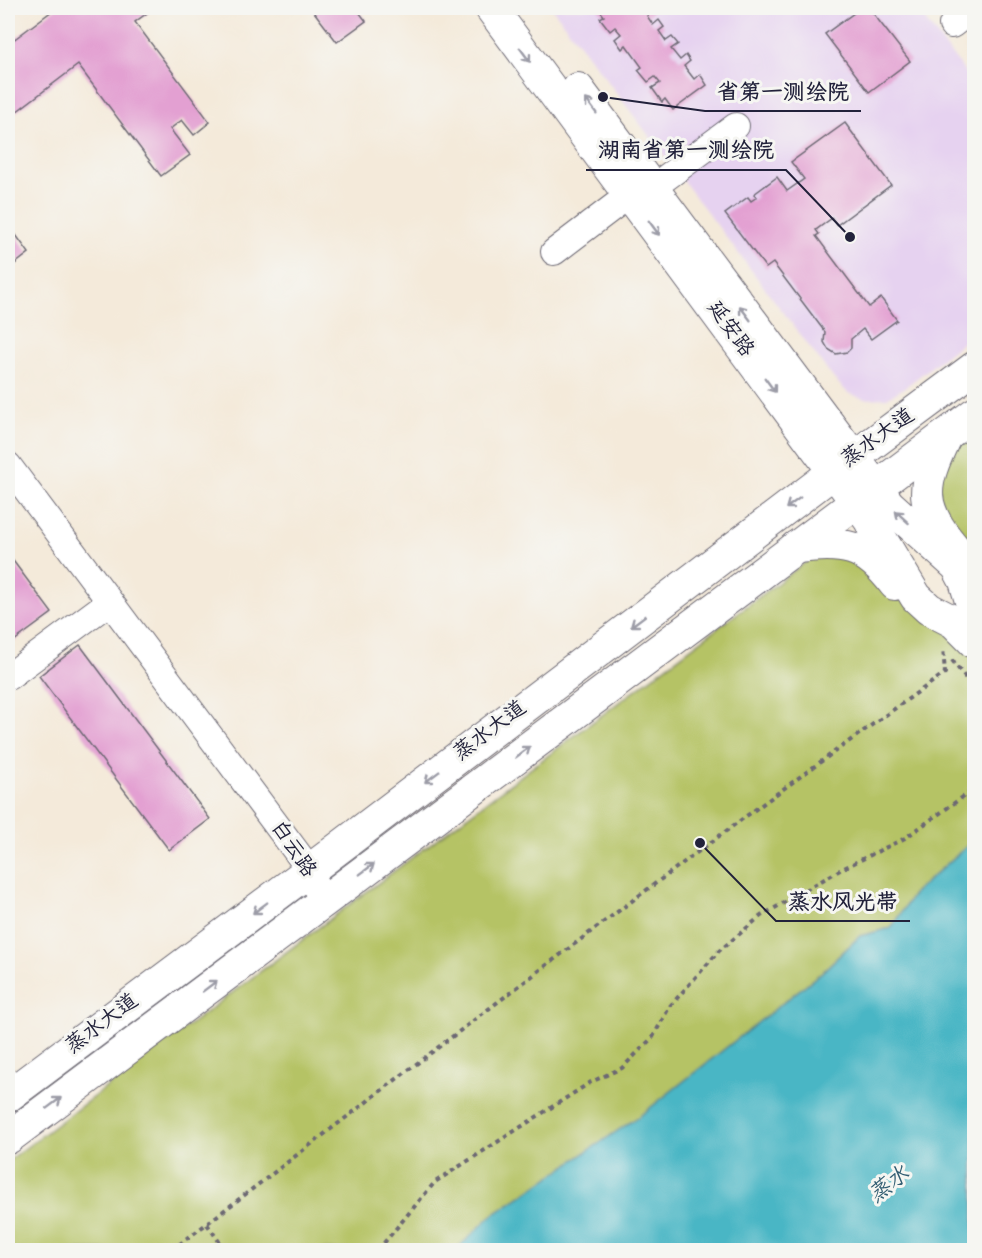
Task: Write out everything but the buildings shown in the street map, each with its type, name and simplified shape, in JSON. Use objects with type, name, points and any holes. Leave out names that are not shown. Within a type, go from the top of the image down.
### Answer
[{"type":"main road","name":"延安路","points":[[491,8],[641,192],[844,464],[866,495],[916,597],[929,609],[964,626],[965,581],[957,566],[889,505],[866,495]]},
{"type":"main road","name":"延安路","points":[[517,8],[641,192]]},
{"type":"main road","name":"蒸水大道","points":[[8,1095],[304,875],[844,464],[975,368]]},
{"type":"main road","name":"蒸水大道","points":[[8,1138],[975,414]]},
{"type":"main road","points":[[796,547],[831,543],[854,548],[871,558],[893,581],[908,603],[921,614],[964,626],[974,579],[966,561],[936,525],[929,508],[926,488],[931,465],[946,435]]},
{"type":"street","points":[[952,25],[975,8]]},
{"type":"street","points":[[554,252],[736,126]]},
{"type":"street","name":"白云路","points":[[8,465],[322,902]]},
{"type":"street","name":"白云路","points":[[8,483],[304,875]]},
{"type":"street","points":[[8,677],[101,608]]},
{"type":"path","points":[[172,1251],[610,917],[945,673],[964,626]]},
{"type":"path","points":[[378,1251],[435,1182],[591,1082],[622,1068],[652,1037],[670,1006],[719,951],[761,916],[840,870],[905,838],[975,789]]},
{"type":"path","points":[[207,1224],[225,1251]]},
{"type":"shaded area","points":[[552,8],[916,8],[974,84],[974,334],[904,388],[887,398],[865,399],[848,393],[834,379]]},
{"type":"green space","points":[[974,433],[974,840],[914,893],[891,928],[860,936],[822,972],[641,1115],[490,1217],[456,1250],[8,1250],[8,1161],[831,543],[953,622],[972,607],[931,465]]},
{"type":"water","name":"蒸水","points":[[974,840],[974,1250],[456,1250],[490,1217],[641,1115],[822,972],[860,936],[891,928],[914,893]]},
{"type":"place","name":"省第一测绘院","points":[[603,97]]},
{"type":"place","name":"湖南省第一测绘院","points":[[850,237]]},
{"type":"place","name":"蒸水风光带","points":[[700,843]]}]
